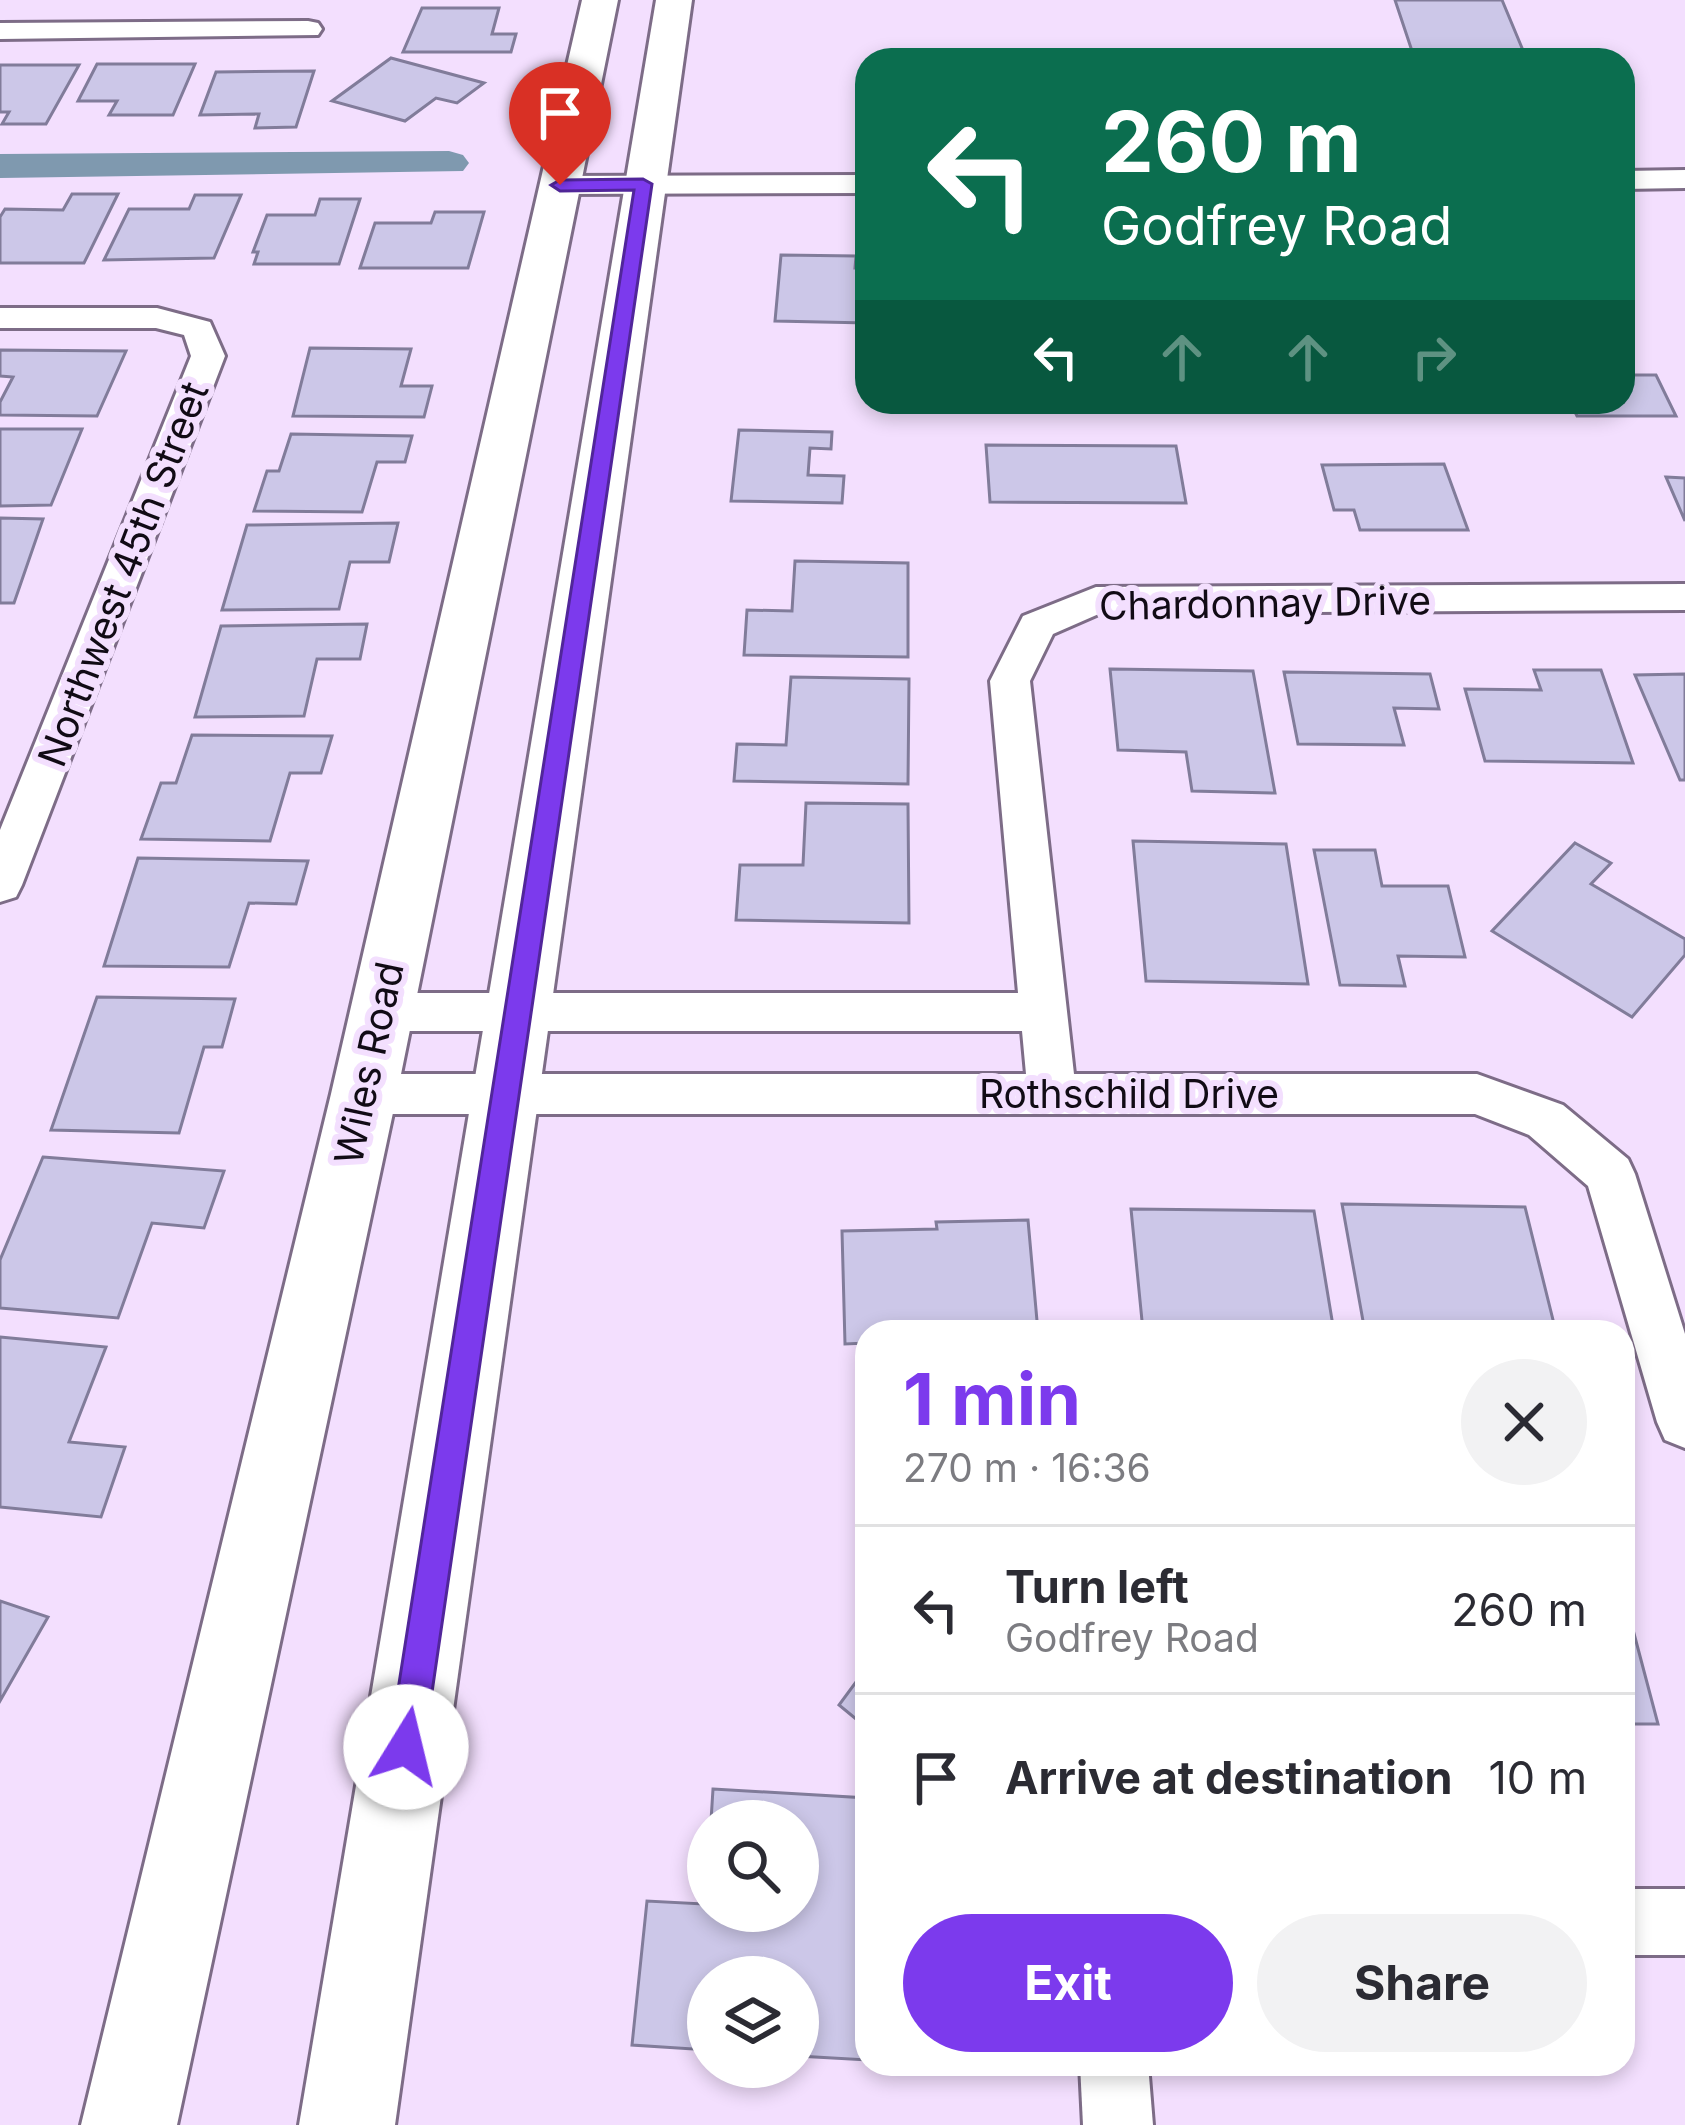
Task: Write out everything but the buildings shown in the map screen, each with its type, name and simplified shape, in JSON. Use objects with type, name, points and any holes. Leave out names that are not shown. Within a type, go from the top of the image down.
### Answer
[{"type":"main road","name":"Wiles Road","points":[[129,2125],[364,1094],[600,0]]},
{"type":"main road","points":[[347,2125],[674,0]]},
{"type":"street","points":[[0,31],[308,29]]},
{"type":"street","points":[[1635,180],[1685,179]]},
{"type":"street","points":[[560,185],[855,184]]},
{"type":"street","name":"Northwest 45th Street","points":[[0,318],[157,318],[198,329],[208,356],[0,885]]},
{"type":"street","name":"Chardonnay Drive","points":[[1052,1094],[1010,681],[1037,625],[1096,600],[1685,597]]},
{"type":"street","name":"Rothschild Drive","points":[[380,1012],[510,1053],[871,1094],[1477,1094],[1546,1120],[1610,1174],[1685,1422]]},
{"type":"street","points":[[871,1094],[872,1012]]},
{"type":"street","name":"Rothschild Drive","points":[[364,1094],[510,1053],[872,1012],[1045,1012]]},
{"type":"street","points":[[1635,1922],[1685,1922]]},
{"type":"street","points":[[1115,2076],[1118,2125]]},
{"type":"waterway","points":[[0,166],[449,163]]},
{"type":"route","points":[[406,1747],[643,184],[560,185]]}]
